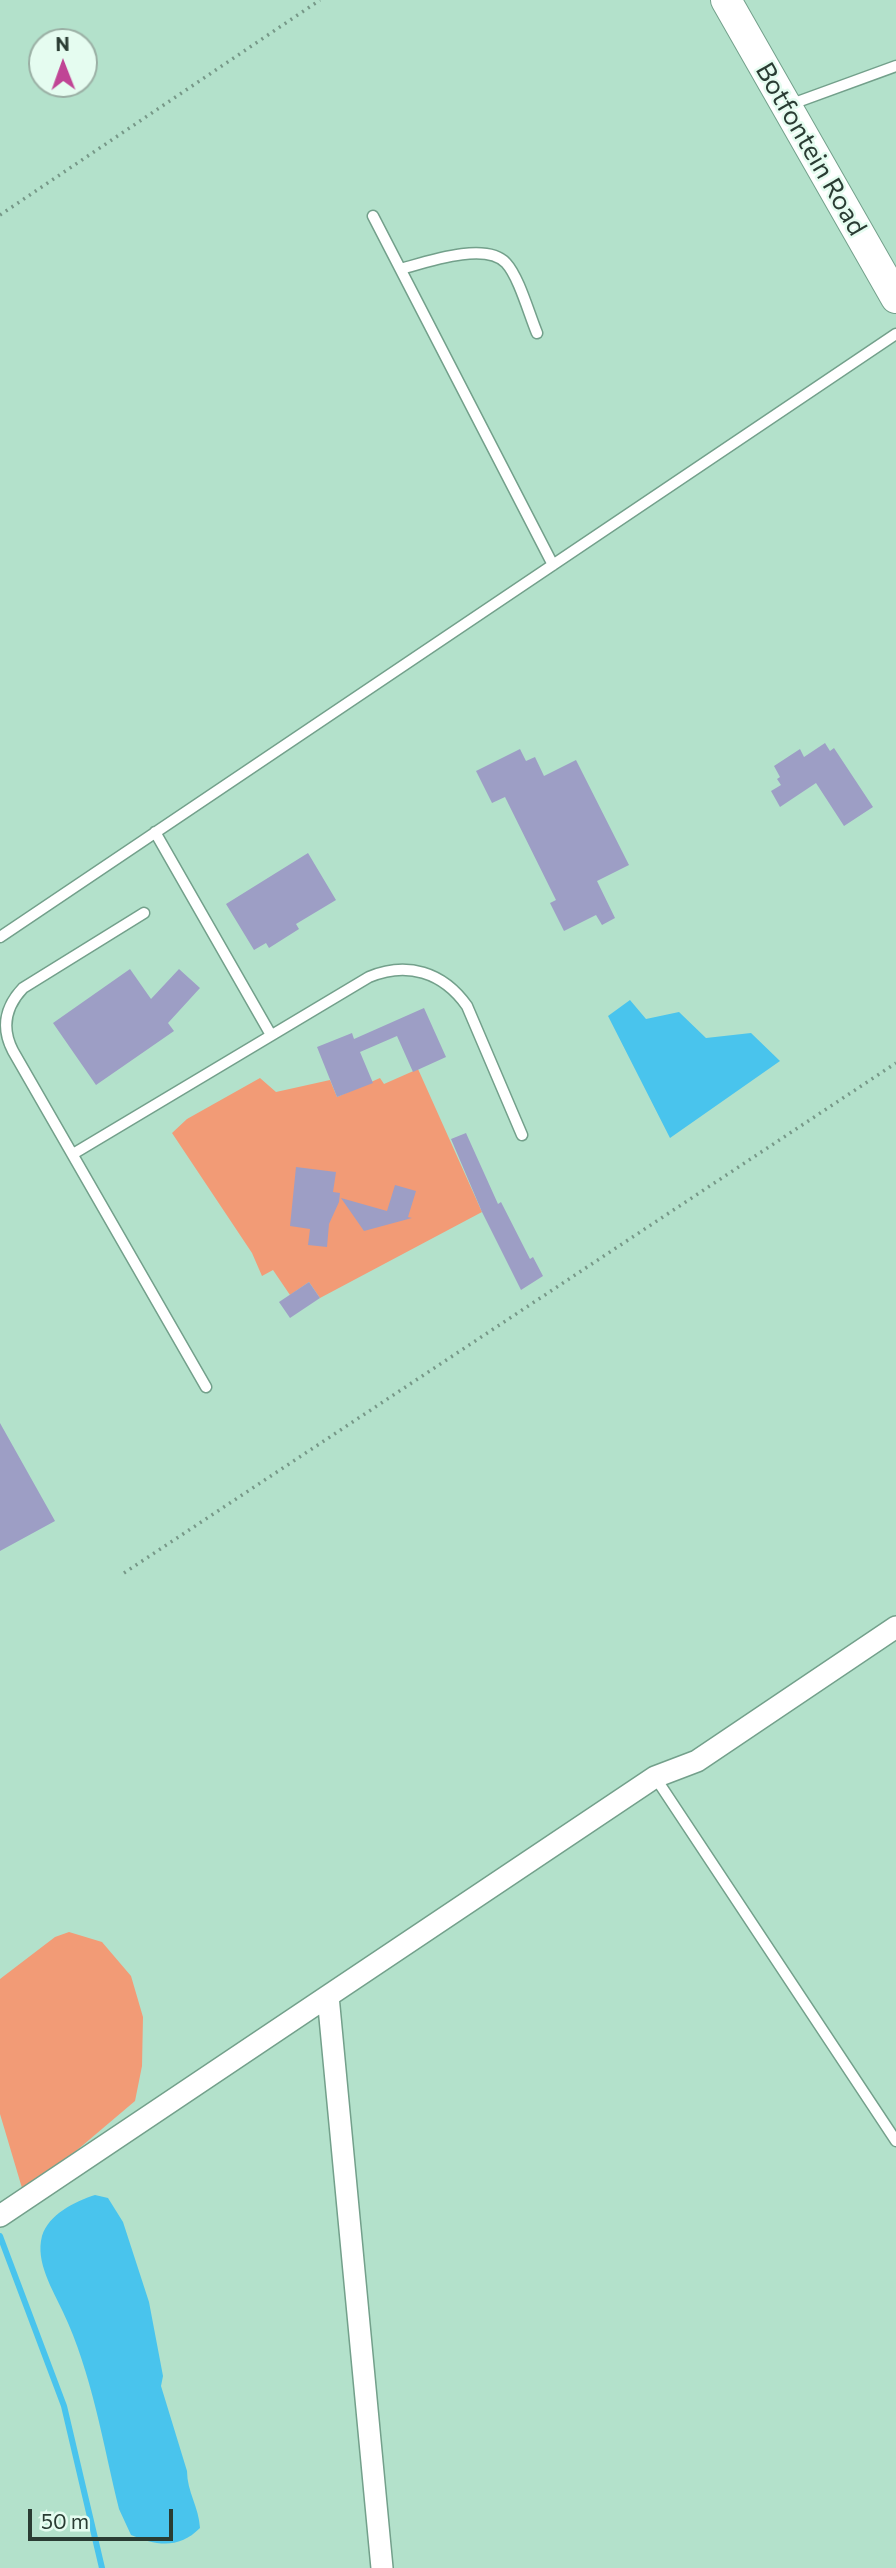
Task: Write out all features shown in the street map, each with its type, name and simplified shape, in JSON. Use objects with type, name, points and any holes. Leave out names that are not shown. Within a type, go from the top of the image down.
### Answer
[{"type":"main road","name":"Botfontein Road","points":[[726,0],[896,298]]},
{"type":"street","points":[[0,2216],[655,1777],[697,1761],[896,1627]]},
{"type":"street","points":[[328,1996],[382,2568]]},
{"type":"lane","points":[[787,106],[896,66]]},
{"type":"lane","points":[[373,216],[553,565]]},
{"type":"lane","points":[[401,269],[478,252],[493,255],[506,262],[513,274],[537,333]]},
{"type":"lane","points":[[0,937],[896,334]]},
{"type":"lane","points":[[155,832],[271,1035]]},
{"type":"lane","points":[[144,913],[23,988],[7,1014],[9,1043],[206,1387]]},
{"type":"lane","points":[[72,1154],[380,972],[403,969],[426,973],[449,986],[467,1006],[522,1135]]},
{"type":"lane","points":[[655,1777],[896,2141]]},
{"type":"path","points":[[0,215],[320,0]]},
{"type":"path","points":[[124,1573],[896,1063]]},
{"type":"shaded area","points":[[418,1069],[482,1212],[320,1298],[309,1282],[290,1295],[273,1270],[262,1276],[252,1253],[172,1133],[187,1119],[260,1078],[276,1092],[330,1080],[337,1097],[380,1078],[384,1084]]},
{"type":"shaded area","points":[[69,1932],[102,1942],[131,1976],[143,2017],[142,2066],[135,2101],[63,2162],[22,2188],[0,2114],[0,1979],[55,1937]]},
{"type":"water","points":[[630,1000],[646,1019],[679,1012],[706,1038],[751,1033],[780,1061],[670,1138],[608,1016]]},
{"type":"water","points":[[95,2195],[108,2198],[123,2222],[149,2302],[163,2376],[161,2386],[199,2520],[200,2528],[192,2535],[167,2544],[150,2542],[131,2535],[119,2509],[82,2359],[43,2266],[40,2246],[50,2221],[71,2205]]},
{"type":"building","points":[[825,743],[830,751],[834,748],[873,807],[844,826],[816,783],[780,807],[771,791],[781,785],[774,766],[800,749],[804,757]]},
{"type":"building","points":[[520,749],[526,761],[535,757],[544,776],[576,760],[629,865],[597,881],[615,918],[602,925],[596,915],[564,931],[550,903],[556,900],[505,797],[492,803],[476,771]]},
{"type":"building","points":[[308,853],[336,900],[296,924],[299,929],[269,948],[266,943],[254,950],[226,904]]},
{"type":"building","points":[[130,969],[151,999],[179,969],[200,988],[168,1023],[174,1031],[96,1085],[53,1023]]},
{"type":"building","points":[[424,1008],[446,1057],[413,1072],[397,1036],[360,1052],[373,1083],[337,1097],[317,1047],[352,1033],[354,1039]]},
{"type":"building","points":[[466,1133],[498,1204],[501,1202],[530,1259],[533,1257],[543,1276],[521,1290],[482,1212],[451,1139]]},
{"type":"building","points":[[296,1167],[336,1172],[333,1192],[340,1193],[339,1202],[329,1224],[327,1247],[308,1245],[310,1229],[290,1226]]},
{"type":"building","points":[[395,1185],[416,1191],[408,1217],[412,1218],[364,1231],[341,1198],[387,1211]]},
{"type":"building","points":[[309,1282],[320,1298],[290,1318],[279,1302]]},
{"type":"building","points":[[0,1423],[55,1521],[0,1551]]},
{"type":"waterway","points":[[0,2236],[64,2406],[102,2568]]}]
